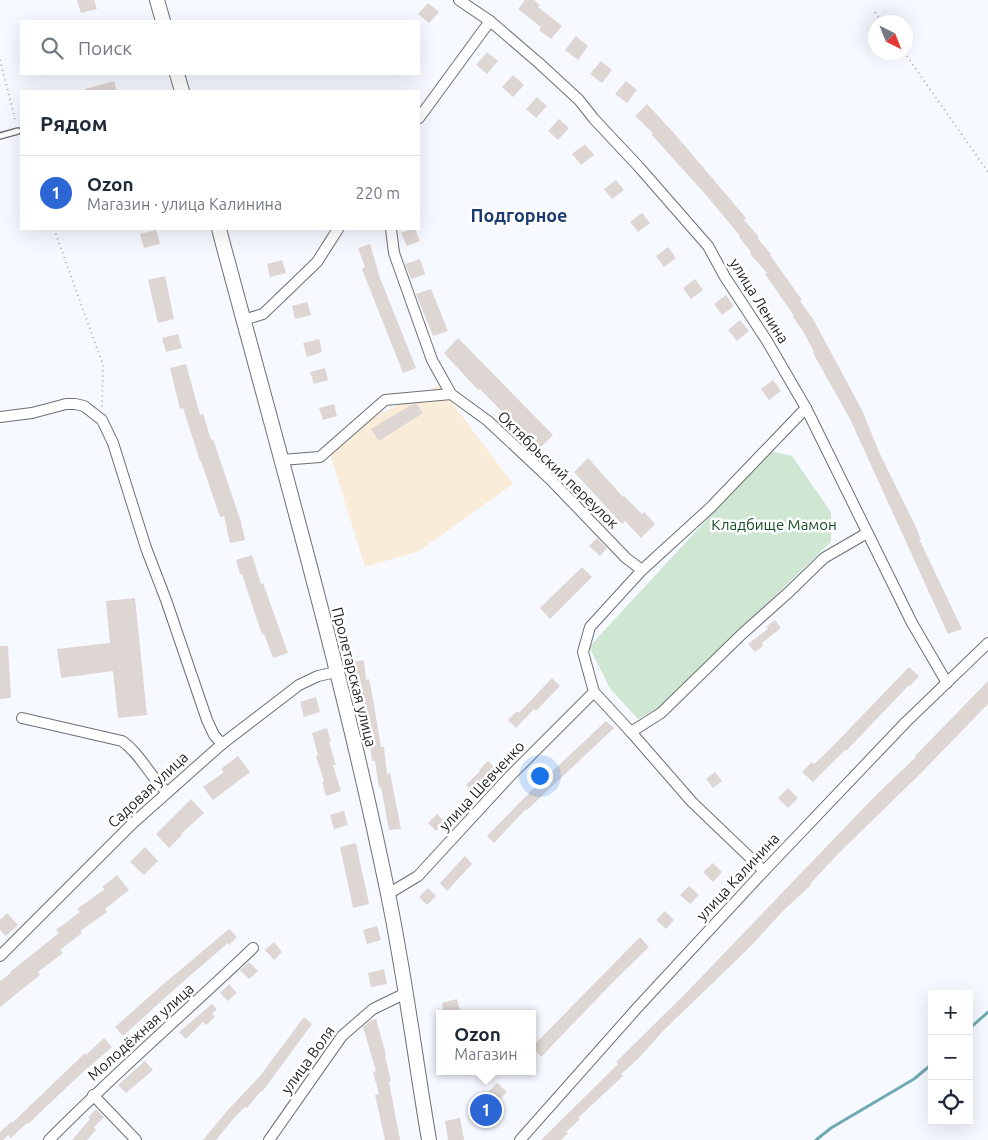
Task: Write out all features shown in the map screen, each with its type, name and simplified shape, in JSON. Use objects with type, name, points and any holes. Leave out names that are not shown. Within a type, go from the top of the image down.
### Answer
[{"type":"street","points":[[157,0],[163,20]]},
{"type":"street","name":"улица Ленина","points":[[459,0],[490,21],[579,100],[708,246],[725,277],[767,340],[806,408],[912,623],[947,683]]},
{"type":"street","points":[[420,117],[490,21]]},
{"type":"street","points":[[177,75],[182,90]]},
{"type":"street","name":"Пролетарская улица","points":[[219,230],[310,568],[352,734],[388,894],[429,1140]]},
{"type":"street","points":[[244,320],[263,314],[318,262],[337,230]]},
{"type":"street","name":"Октябрьский переулок","points":[[391,230],[394,253],[432,360],[451,394],[488,421],[550,479],[626,558],[642,570]]},
{"type":"street","points":[[281,460],[320,457],[385,400],[451,394]]},
{"type":"street","points":[[0,418],[32,413],[66,404],[76,404],[84,406],[102,420],[113,443],[146,548],[207,720],[222,744]]},
{"type":"street","points":[[764,871],[692,802],[594,692],[583,652],[590,627],[642,570],[711,507],[806,408]]},
{"type":"street","points":[[631,732],[661,713],[824,558],[867,533]]},
{"type":"street","name":"улица Калинина","points":[[520,1140],[638,1007],[764,871],[906,722],[988,643]]},
{"type":"street","name":"Садовая улица","points":[[0,956],[132,824],[222,744],[299,685],[318,676],[336,672]]},
{"type":"street","name":"улица Шевченко","points":[[388,894],[418,876],[510,775],[594,692]]},
{"type":"street","points":[[22,718],[122,741],[133,749],[157,783],[166,792]]},
{"type":"street","name":"Молодёжная улица","points":[[49,1140],[94,1095],[193,1006],[253,948]]},
{"type":"street","name":"улица Воля","points":[[270,1140],[342,1036],[372,1009],[406,993]]},
{"type":"street","points":[[94,1095],[136,1140]]},
{"type":"lane","points":[[0,136],[18,131]]},
{"type":"path","points":[[0,60],[18,131]]},
{"type":"path","points":[[910,60],[988,172]]},
{"type":"path","points":[[54,230],[103,365],[102,420]]},
{"type":"shaded area","points":[[439,385],[513,484],[419,551],[365,567],[326,441]]},
{"type":"green space","name":"Кладбище Мамон","points":[[770,451],[792,456],[831,512],[831,542],[660,707],[638,719],[611,690],[589,647]]},
{"type":"building","points":[[77,0],[94,0],[97,9],[81,13]]},
{"type":"building","points":[[525,0],[534,0],[540,5],[538,7],[562,26],[551,39],[539,30],[541,27],[518,9]]},
{"type":"building","points":[[428,3],[439,12],[429,23],[418,14]]},
{"type":"building","points":[[576,36],[588,46],[578,60],[565,50]]},
{"type":"building","points":[[487,52],[498,61],[487,74],[476,65]]},
{"type":"building","points":[[601,61],[612,70],[602,83],[590,74]]},
{"type":"building","points":[[513,75],[524,85],[513,97],[502,87]]},
{"type":"building","points":[[114,81],[117,90],[85,90]]},
{"type":"building","points":[[626,81],[637,90],[627,103],[615,94]]},
{"type":"building","points":[[537,97],[547,106],[536,118],[526,109]]},
{"type":"building","points":[[647,104],[746,218],[744,220],[759,237],[758,239],[771,254],[802,300],[800,301],[813,319],[863,412],[879,452],[962,629],[948,634],[850,419],[794,316],[765,274],[767,273],[750,254],[751,252],[740,236],[651,134],[653,133],[635,116]]},
{"type":"building","points":[[559,119],[569,128],[558,140],[548,131]]},
{"type":"building","points":[[585,144],[594,155],[581,165],[572,154]]},
{"type":"building","points":[[616,180],[624,190],[612,199],[604,189]]},
{"type":"building","points":[[642,213],[650,223],[638,232],[630,222]]},
{"type":"building","points":[[156,230],[160,244],[144,248],[140,234]]},
{"type":"building","points":[[415,230],[420,241],[407,246],[401,233]]},
{"type":"building","points":[[370,244],[380,278],[416,368],[403,373],[362,269],[365,267],[358,248]]},
{"type":"building","points":[[668,247],[676,258],[664,267],[656,256]]},
{"type":"building","points":[[420,259],[425,274],[411,279],[405,264]]},
{"type":"building","points":[[282,260],[286,273],[270,277],[267,264]]},
{"type":"building","points":[[165,276],[174,319],[158,323],[148,280]]},
{"type":"building","points":[[695,279],[703,290],[691,299],[683,288]]},
{"type":"building","points":[[431,289],[448,331],[433,336],[416,294]]},
{"type":"building","points":[[726,295],[734,306],[722,315],[714,304]]},
{"type":"building","points":[[307,302],[311,315],[295,319],[292,306]]},
{"type":"building","points":[[740,320],[749,331],[737,341],[728,330]]},
{"type":"building","points":[[178,334],[182,348],[166,352],[162,338]]},
{"type":"building","points":[[458,338],[553,435],[538,450],[444,353]]},
{"type":"building","points":[[319,339],[322,352],[307,357],[303,343]]},
{"type":"building","points":[[186,364],[200,415],[203,414],[211,440],[213,439],[241,522],[245,540],[230,543],[224,516],[220,517],[183,408],[180,409],[170,368]]},
{"type":"building","points":[[325,368],[328,380],[314,384],[310,372]]},
{"type":"building","points":[[773,380],[781,391],[769,400],[761,389]]},
{"type":"building","points":[[334,404],[337,416],[323,420],[319,408]]},
{"type":"building","points":[[417,404],[423,413],[379,441],[371,429],[411,405]]},
{"type":"building","points":[[588,458],[623,497],[642,514],[644,512],[655,524],[641,538],[625,521],[622,524],[574,472]]},
{"type":"building","points":[[597,538],[607,548],[600,556],[589,546]]},
{"type":"building","points":[[252,555],[261,584],[263,583],[288,653],[273,658],[264,634],[262,635],[236,560]]},
{"type":"building","points":[[582,567],[592,577],[550,619],[540,608]]},
{"type":"building","points":[[135,598],[147,715],[118,718],[113,671],[61,678],[57,649],[110,643],[106,601]]},
{"type":"building","points":[[775,620],[781,628],[762,643],[763,646],[755,652],[748,644],[768,629],[766,627]]},
{"type":"building","points":[[0,646],[8,646],[11,698],[0,699]]},
{"type":"building","points":[[364,660],[366,680],[369,679],[381,747],[384,747],[387,774],[390,773],[401,829],[389,830],[375,761],[372,761],[369,737],[366,737],[360,694],[358,694],[351,662]]},
{"type":"building","points":[[909,667],[919,676],[846,751],[813,782],[802,772],[830,749]]},
{"type":"building","points":[[552,678],[560,686],[536,711],[534,709],[516,728],[508,720],[517,711],[519,713]]},
{"type":"building","points":[[988,681],[988,704],[922,772],[840,852],[811,885],[782,912],[749,948],[664,1030],[638,1059],[621,1074],[623,1076],[578,1118],[580,1119],[566,1132],[568,1133],[561,1140],[541,1140],[618,1064],[616,1062],[685,994]]},
{"type":"building","points":[[316,697],[320,712],[304,717],[300,702]]},
{"type":"building","points":[[606,721],[614,728],[526,809],[494,843],[487,836],[528,794]]},
{"type":"building","points":[[327,728],[336,765],[333,765],[341,791],[326,796],[312,733]]},
{"type":"building","points":[[238,756],[250,772],[213,800],[203,787],[224,772],[221,769]]},
{"type":"building","points":[[488,761],[496,769],[474,792],[466,785]]},
{"type":"building","points":[[715,772],[722,781],[713,788],[706,779]]},
{"type":"building","points":[[788,788],[798,798],[788,808],[778,798]]},
{"type":"building","points":[[191,799],[204,813],[169,848],[156,834]]},
{"type":"building","points":[[344,811],[348,825],[334,829],[330,815]]},
{"type":"building","points":[[437,814],[445,822],[436,831],[428,823]]},
{"type":"building","points":[[356,843],[369,904],[353,908],[340,847]]},
{"type":"building","points":[[145,847],[158,861],[144,875],[130,862]]},
{"type":"building","points":[[465,856],[472,864],[447,891],[440,883]]},
{"type":"building","points":[[713,863],[722,872],[713,882],[703,872]]},
{"type":"building","points":[[117,875],[129,890],[105,909],[107,912],[80,931],[82,933],[60,950],[63,953],[38,972],[40,975],[0,1007],[0,981],[59,933],[56,930],[80,912],[77,909],[105,889],[102,887]]},
{"type":"building","points":[[689,886],[699,895],[690,904],[680,895]]},
{"type":"building","points":[[428,888],[436,896],[427,905],[419,897]]},
{"type":"building","points":[[665,911],[674,920],[666,929],[656,920]]},
{"type":"building","points":[[7,913],[18,925],[6,936],[0,930],[0,920]]},
{"type":"building","points":[[377,926],[381,940],[367,944],[363,930]]},
{"type":"building","points":[[229,929],[237,937],[178,986],[123,1036],[115,1027]]},
{"type":"building","points":[[640,937],[649,947],[541,1057],[536,1051],[536,1043]]},
{"type":"building","points":[[274,942],[282,952],[274,960],[265,950]]},
{"type":"building","points":[[249,962],[258,971],[249,979],[240,970]]},
{"type":"building","points":[[384,969],[387,984],[371,987],[368,973]]},
{"type":"building","points":[[229,984],[237,993],[228,1001],[220,993]]},
{"type":"building","points":[[457,999],[460,1010],[443,1010],[442,1003]]},
{"type":"building","points":[[212,1004],[217,1009],[212,1014],[215,1017],[206,1025],[203,1022],[186,1039],[179,1032]]},
{"type":"building","points":[[304,1017],[312,1024],[262,1092],[233,1119],[216,1140],[203,1140],[260,1076]]},
{"type":"building","points":[[376,1019],[386,1055],[400,1140],[385,1140],[375,1095],[379,1094],[373,1072],[376,1071],[363,1027]]},
{"type":"building","points":[[104,1038],[112,1047],[28,1124],[11,1138],[8,1135],[3,1140],[0,1140],[0,1132],[12,1123],[85,1053],[86,1055]]},
{"type":"building","points":[[145,1061],[153,1070],[126,1093],[118,1085]]},
{"type":"building","points":[[497,1083],[507,1092],[480,1120],[470,1110]]},
{"type":"building","points":[[96,1109],[104,1117],[94,1127],[96,1130],[87,1140],[72,1140],[90,1119],[88,1117]]},
{"type":"building","points":[[460,1118],[464,1140],[448,1140],[445,1121]]},
{"type":"waterway","points":[[973,1025],[988,1012]]},
{"type":"waterway","points":[[816,1140],[831,1128],[914,1079],[928,1067]]},
{"type":"place","name":"Ozon","points":[[486,1110]]},
{"type":"district","name":"Подгорное","points":[[519,216]]}]
